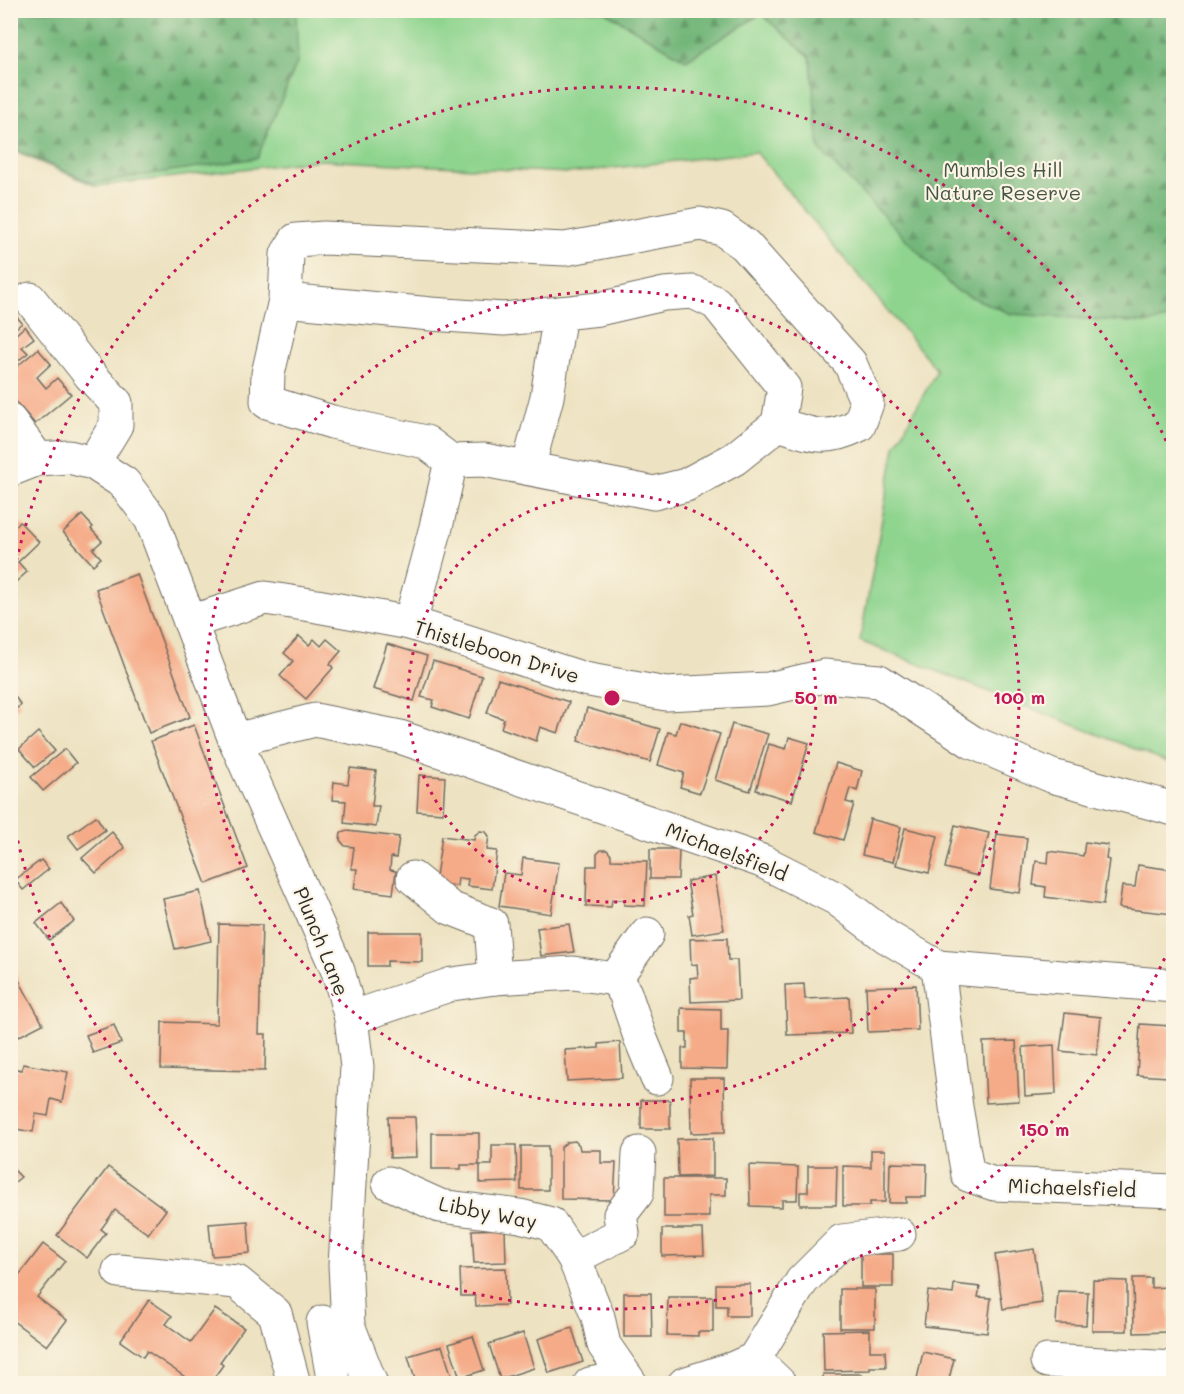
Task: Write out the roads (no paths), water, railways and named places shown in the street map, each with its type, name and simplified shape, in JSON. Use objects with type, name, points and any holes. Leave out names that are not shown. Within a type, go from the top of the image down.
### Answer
[{"type":"street","points":[[285,300],[504,319],[598,309],[664,294],[693,292],[716,303],[784,388],[778,424],[734,459],[686,486],[654,493],[484,460],[451,461],[426,442],[332,422],[267,402],[268,374],[285,300],[287,254],[296,240],[324,238],[566,249],[700,224],[722,229],[745,245],[850,363],[867,403],[859,425],[843,433],[819,437],[778,424]]},
{"type":"street","points":[[10,421],[24,464],[69,457],[93,463],[116,425],[116,403],[90,375],[30,299]]},
{"type":"street","points":[[528,468],[547,397],[560,313]]},
{"type":"street","points":[[410,623],[451,461]]},
{"type":"street","name":"Plunch Lane","points":[[93,463],[124,483],[151,519],[235,740],[338,971],[351,1018],[357,1067],[345,1265],[348,1325],[371,1383]]},
{"type":"street","name":"Thistleboon Drive","points":[[190,621],[265,598],[410,623],[584,679],[666,694],[768,689],[824,676],[879,681],[972,742],[1052,776],[1173,809]]},
{"type":"street","name":"Michaelsfield","points":[[235,740],[315,720],[400,737],[762,861],[837,899],[887,938],[938,966],[956,1107],[968,1175],[994,1184],[1173,1191]]},
{"type":"street","points":[[413,878],[450,909],[491,924],[495,978]]},
{"type":"street","points":[[615,979],[647,934]]},
{"type":"street","points":[[938,966],[1173,986]]},
{"type":"street","points":[[351,1018],[452,984],[495,978],[573,973],[615,979],[625,993],[657,1078]]},
{"type":"street","points":[[574,1258],[622,1233],[620,1215],[637,1193],[639,1153]]},
{"type":"street","name":"Libby Way","points":[[389,1183],[440,1206],[520,1216],[551,1224],[574,1258],[598,1317],[604,1345],[628,1380]]},
{"type":"street","points":[[684,1383],[734,1368],[754,1359],[802,1281],[842,1241],[898,1234]]},
{"type":"street","points":[[119,1271],[237,1282],[275,1313],[294,1383]]},
{"type":"street","points":[[323,1322],[334,1383]]},
{"type":"street","points":[[754,1359],[780,1383]]},
{"type":"street","points":[[1047,1361],[1173,1368]]},
{"type":"street","points":[[590,1383],[628,1380]]},
{"type":"park label","name":"Mumbles Hill Nature Reserve","points":[[1003,180]]}]
